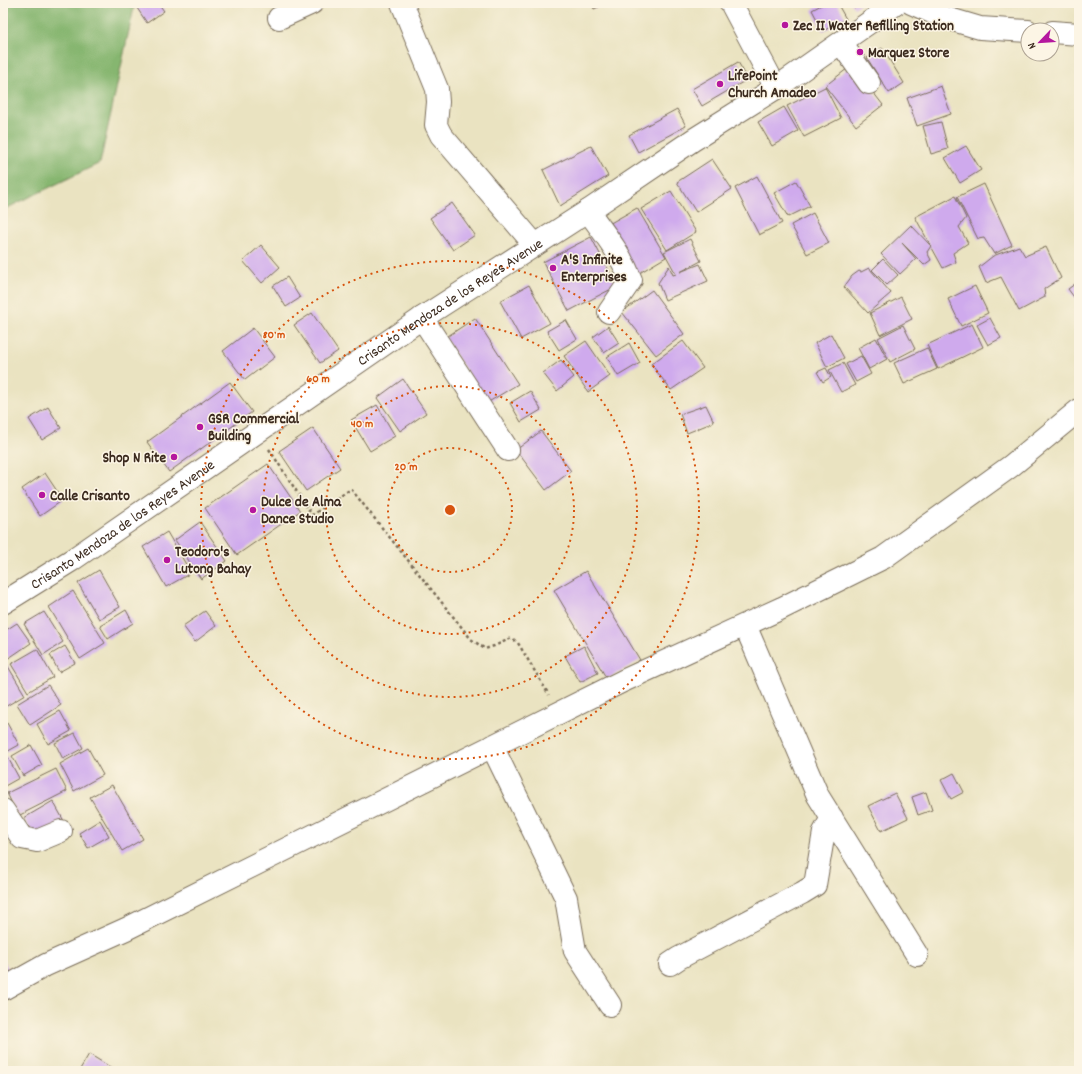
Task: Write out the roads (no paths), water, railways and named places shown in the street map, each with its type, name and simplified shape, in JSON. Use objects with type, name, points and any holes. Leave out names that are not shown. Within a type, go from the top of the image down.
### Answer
[{"type":"street","points":[[279,18],[312,3]]},
{"type":"street","points":[[402,3],[437,89],[438,102],[436,125],[441,136],[535,245]]},
{"type":"street","points":[[732,3],[776,88]]},
{"type":"street","name":"Crisanto Mendoza de los Reyes Avenue","points":[[3,603],[72,560],[422,318],[588,211],[693,140],[776,88],[898,3]]},
{"type":"street","points":[[911,3],[943,17],[980,28],[1020,30]]},
{"type":"street","points":[[1060,33],[1079,34]]},
{"type":"street","points":[[841,43],[869,83]]},
{"type":"street","points":[[588,211],[616,250],[626,267],[631,280],[609,312]]},
{"type":"street","points":[[422,318],[508,450]]},
{"type":"street","points":[[3,989],[46,965],[126,929],[559,712],[782,608],[883,558],[1011,466],[1079,410]]},
{"type":"street","points":[[746,625],[818,796],[918,955]]},
{"type":"street","points":[[492,746],[566,898],[575,951],[610,1005]]},
{"type":"street","points":[[3,810],[22,838],[37,841],[61,831]]},
{"type":"street","points":[[670,964],[802,893],[815,884],[824,832],[832,818]]},
{"type":"place","name":"Zec II Water Refilling Station","points":[[785,25]]},
{"type":"place","name":"Marquez Store","points":[[860,52]]},
{"type":"place","name":"LifePoint Church Amadeo","points":[[720,84]]},
{"type":"place","name":"A'S Infinite Enterprises","points":[[553,268]]},
{"type":"place","name":"GSR Commercial Building","points":[[200,427]]},
{"type":"place","name":"Shop N Rite","points":[[174,457]]},
{"type":"place","name":"Calle Crisanto","points":[[42,495]]},
{"type":"place","name":"Dulce de Alma Dance Studio","points":[[253,510]]},
{"type":"place","name":"Teodoro's Lutong Bahay","points":[[167,560]]}]
